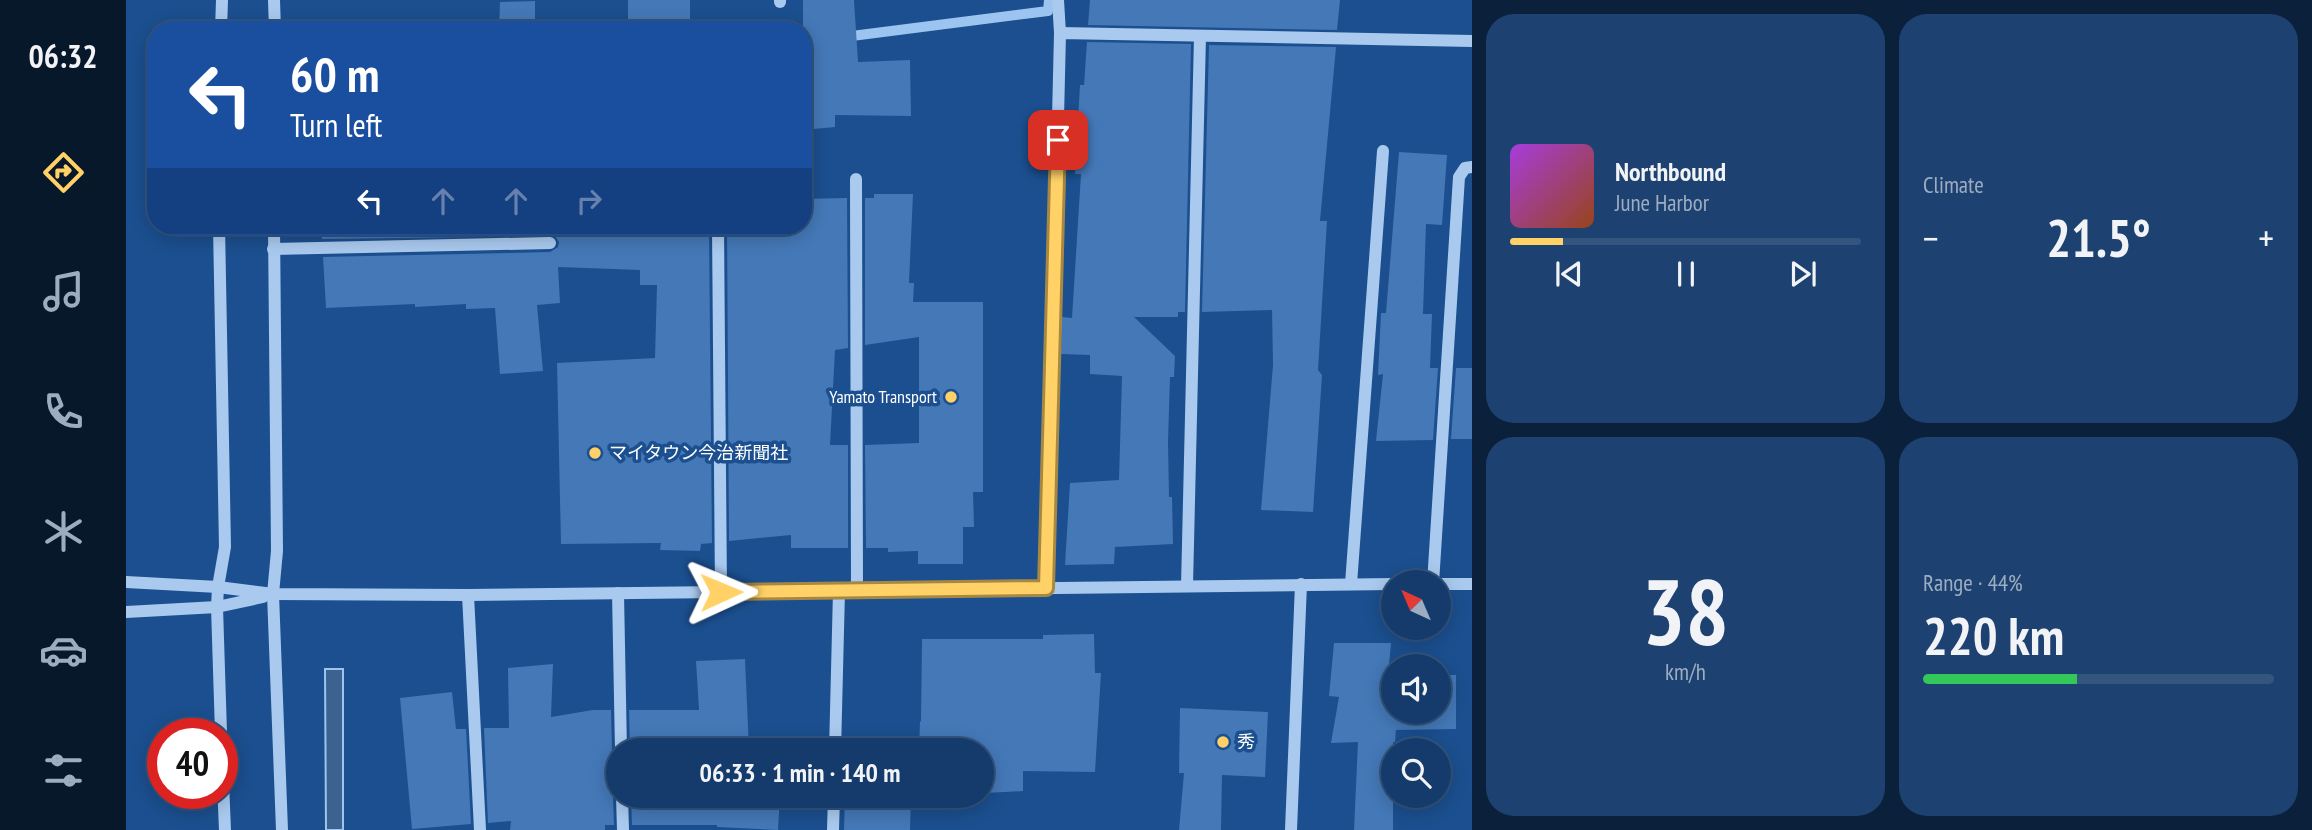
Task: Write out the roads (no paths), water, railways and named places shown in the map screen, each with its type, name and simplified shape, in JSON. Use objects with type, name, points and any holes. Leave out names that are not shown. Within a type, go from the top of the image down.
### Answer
[{"type":"street","points":[[221,21],[222,0]]},
{"type":"street","points":[[275,0],[275,21]]},
{"type":"street","points":[[1046,588],[1060,33],[1058,0]]},
{"type":"street","points":[[1060,33],[1472,41]]},
{"type":"street","points":[[1187,586],[1200,36]]},
{"type":"street","points":[[1351,584],[1383,150]]},
{"type":"street","points":[[1434,570],[1459,177],[1465,168],[1472,167]]},
{"type":"street","points":[[856,179],[857,590]]},
{"type":"street","points":[[219,235],[225,547],[217,607],[221,718]]},
{"type":"street","points":[[274,235],[277,551],[274,594],[282,830]]},
{"type":"street","points":[[718,235],[721,592]]},
{"type":"street","points":[[273,249],[551,243]]},
{"type":"street","points":[[126,583],[218,587],[274,594],[468,595],[1381,584]]},
{"type":"street","points":[[1291,830],[1301,584]]},
{"type":"street","points":[[1451,584],[1472,584]]},
{"type":"street","points":[[835,738],[839,591]]},
{"type":"street","points":[[618,593],[621,738]]},
{"type":"street","points":[[126,612],[217,607],[274,594]]},
{"type":"street","points":[[468,595],[480,830]]},
{"type":"street","points":[[622,808],[623,830]]},
{"type":"street","points":[[833,830],[834,808]]},
{"type":"street","points":[[224,809],[225,830]]},
{"type":"water","points":[[325,669],[343,669],[343,830],[326,830]]},
{"type":"waterway","points":[[844,37],[1048,11],[1049,0]]},
{"type":"place","name":"Yamato Transport","points":[[951,397]]},
{"type":"place","name":"マイタウン今治新聞社","points":[[595,453]]},
{"type":"place","name":"秀","points":[[1223,742]]}]
